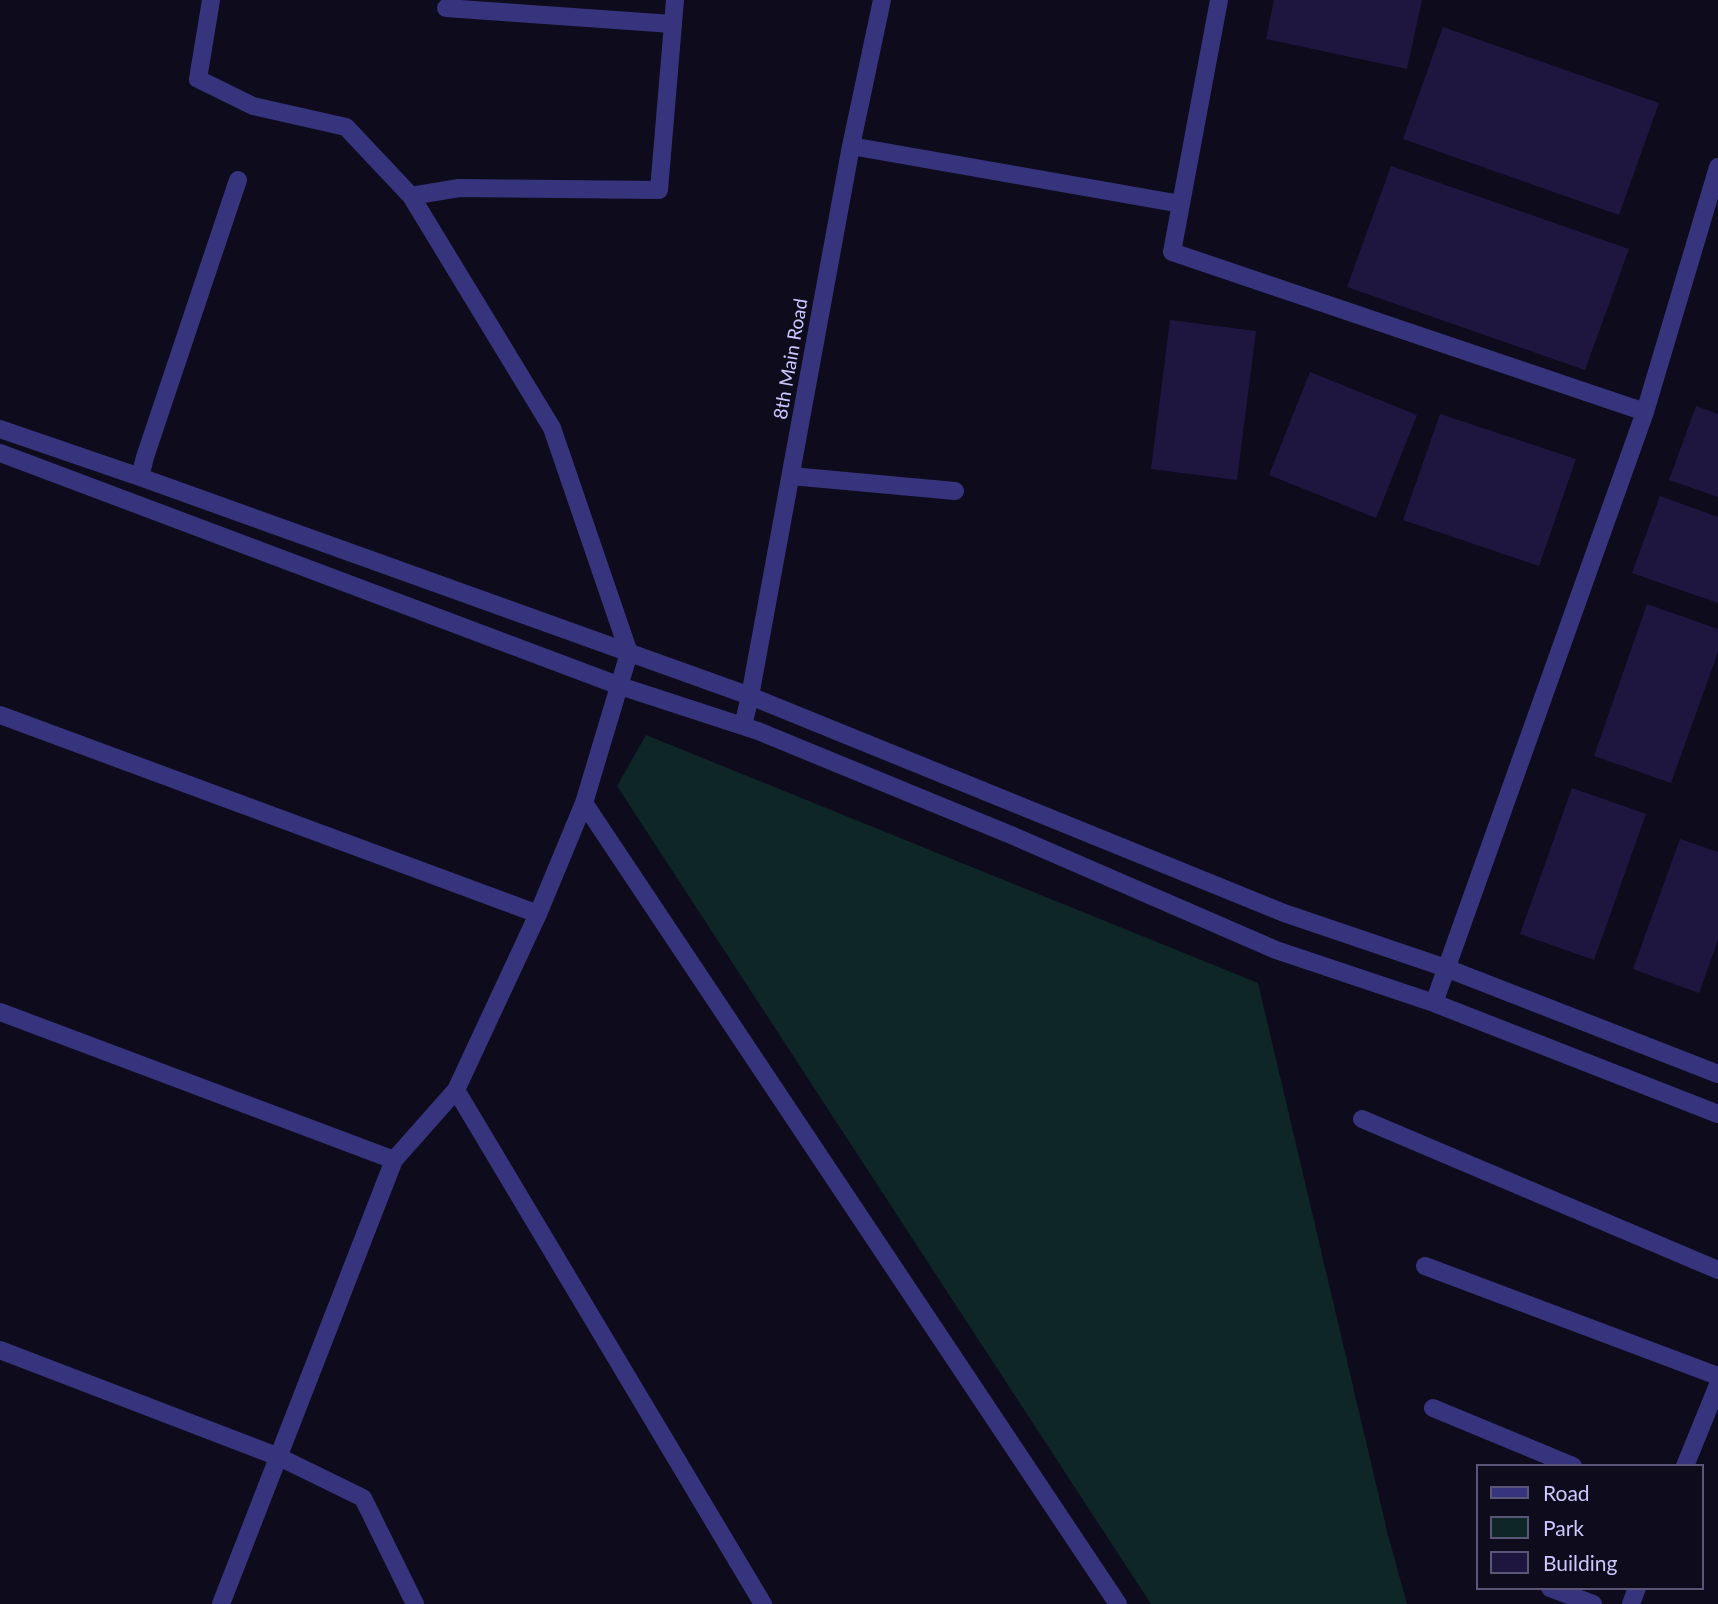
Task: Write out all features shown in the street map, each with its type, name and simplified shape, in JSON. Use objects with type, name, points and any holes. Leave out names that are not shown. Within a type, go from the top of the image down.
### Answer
[{"type":"street","points":[[211,0],[198,79],[253,107],[346,127],[411,196],[552,428],[629,653],[584,803],[538,914],[456,1090],[394,1160],[221,1604]]},
{"type":"street","points":[[411,196],[459,188],[659,190],[676,0]]},
{"type":"street","name":"8th Main Road","points":[[743,726],[851,146],[882,0]]},
{"type":"street","points":[[1219,0],[1172,252],[1645,412]]},
{"type":"street","points":[[446,8],[672,24]]},
{"type":"street","points":[[851,146],[1181,204]]},
{"type":"street","points":[[1434,1003],[1645,412],[1718,167]]},
{"type":"street","points":[[140,477],[238,180]]},
{"type":"street","points":[[0,429],[750,696],[1284,913],[1446,968],[1718,1074]]},
{"type":"street","points":[[0,453],[620,686],[743,726],[1010,835],[1276,950],[1434,1003],[1718,1114]]},
{"type":"street","points":[[791,476],[955,491]]},
{"type":"street","points":[[0,715],[538,914]]},
{"type":"street","points":[[584,803],[1118,1604]]},
{"type":"street","points":[[1010,835],[1023,806]]},
{"type":"street","points":[[0,1012],[394,1160]]},
{"type":"street","points":[[456,1090],[763,1604]]},
{"type":"street","points":[[1362,1119],[1718,1270]]},
{"type":"street","points":[[1425,1266],[1718,1376]]},
{"type":"street","points":[[0,1350],[279,1457],[363,1498],[415,1604]]},
{"type":"street","points":[[1686,1464],[1718,1385]]},
{"type":"street","points":[[1433,1408],[1568,1464]]},
{"type":"street","points":[[1555,1590],[1593,1604]]},
{"type":"green space","points":[[646,735],[1258,983],[1388,1535],[1407,1604],[1151,1604],[617,786]]},
{"type":"building","points":[[1274,0],[1422,0],[1407,69],[1266,39]]},
{"type":"building","points":[[1443,27],[1659,103],[1619,215],[1403,139]]},
{"type":"building","points":[[1391,166],[1629,249],[1585,370],[1347,287]]},
{"type":"building","points":[[1170,320],[1256,331],[1237,480],[1151,469]]},
{"type":"building","points":[[1310,372],[1417,415],[1376,518],[1269,475]]},
{"type":"building","points":[[1696,406],[1718,414],[1718,497],[1669,480]]},
{"type":"building","points":[[1440,414],[1576,459],[1539,566],[1403,520]]},
{"type":"building","points":[[1660,496],[1718,517],[1718,603],[1632,573]]},
{"type":"building","points":[[1647,604],[1718,629],[1718,652],[1671,783],[1594,756]]},
{"type":"building","points":[[1572,788],[1646,814],[1594,960],[1520,934]]},
{"type":"building","points":[[1680,839],[1718,852],[1718,940],[1699,993],[1633,969]]}]
